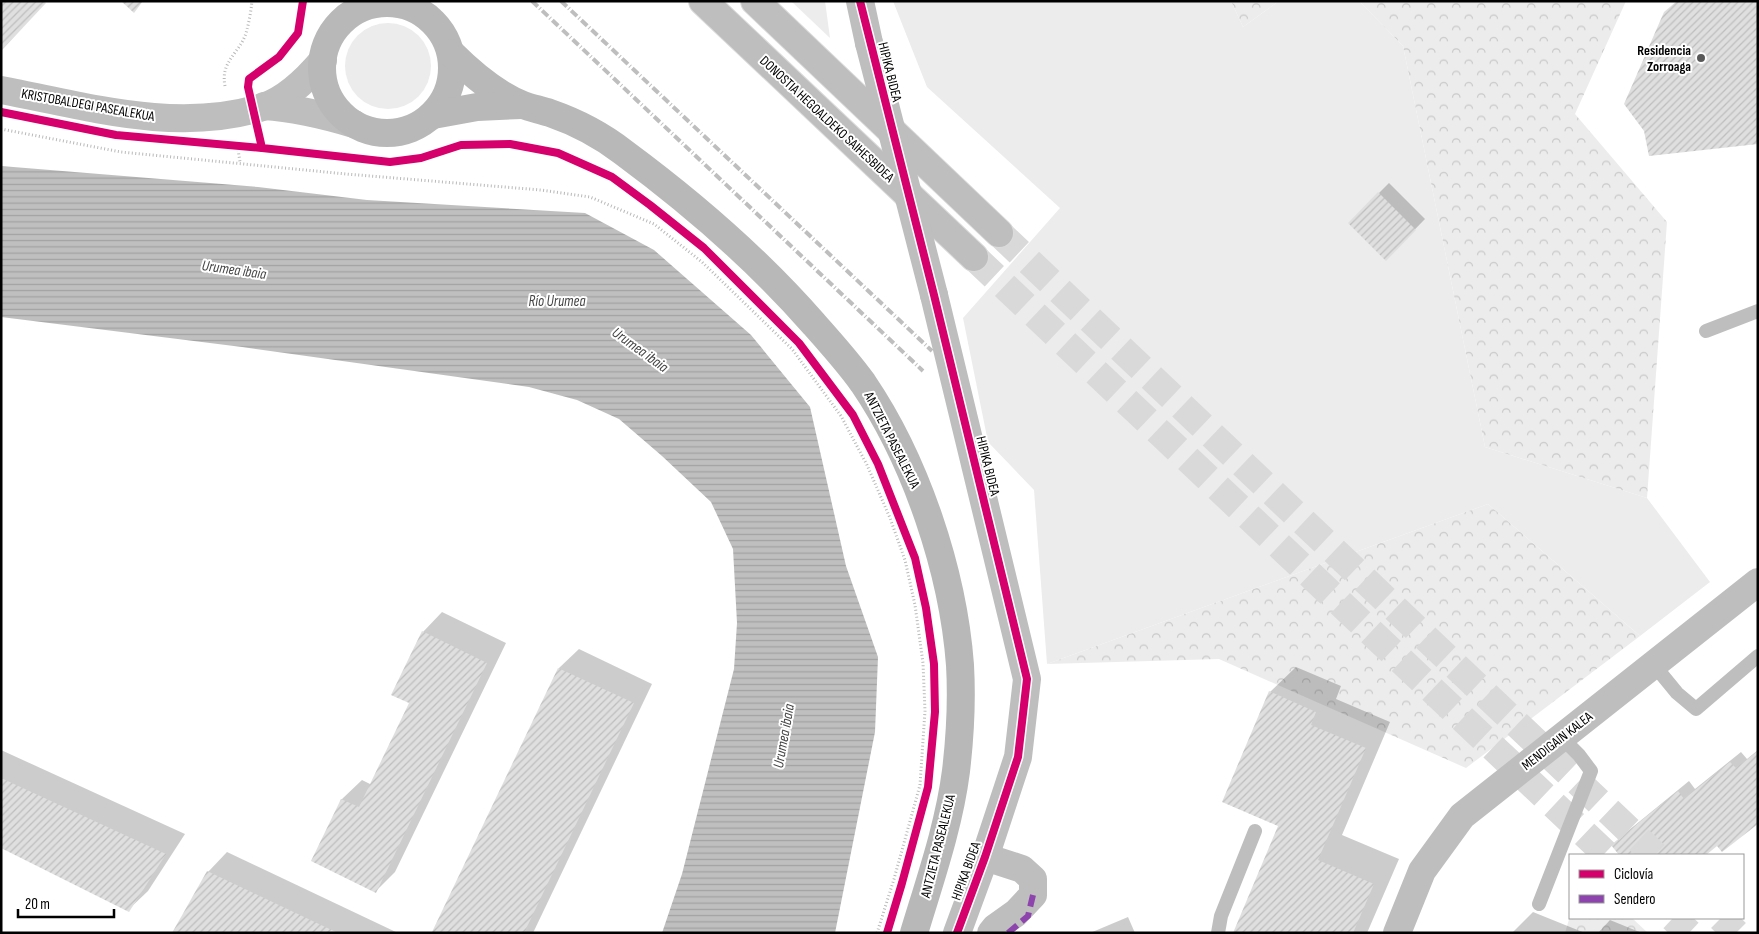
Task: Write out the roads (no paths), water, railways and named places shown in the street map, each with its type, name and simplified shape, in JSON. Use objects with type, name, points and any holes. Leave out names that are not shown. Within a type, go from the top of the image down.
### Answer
[{"type":"main road","points":[[332,35],[334,1]]},
{"type":"main road","points":[[397,3],[414,9],[438,27],[446,39],[451,54],[452,70],[450,87],[443,102],[433,115],[419,125],[403,131],[386,134],[370,131],[354,124],[341,114],[332,102],[326,89],[323,75],[323,60],[326,47],[332,35],[342,22],[368,6],[397,3]]},
{"type":"main road","name":"ANTZIETA PASEALEKUA","points":[[451,54],[484,83],[523,105],[549,112],[574,122],[621,150],[737,244],[803,311],[833,345],[862,383],[886,423],[907,465],[925,508],[941,559],[953,611],[960,666],[960,718],[956,772],[946,824],[914,933]]},
{"type":"main road","name":"ANTZIETA PASEALEKUA","points":[[433,115],[477,107],[523,105]]},
{"type":"street","name":"DONOSTIA HEGOALDEKO SAIHESBIDEA","points":[[703,1],[974,257]]},
{"type":"street","points":[[755,1],[999,233]]},
{"type":"street","name":"HIPIKA BIDEA","points":[[860,1],[934,295],[1027,680],[1018,757],[985,857],[957,933]]},
{"type":"street","name":"KRISTOBALDEGI PASEALEKUA","points":[[1,90],[116,112],[153,117],[200,117],[227,114],[264,106],[281,98],[296,87],[323,60]]},
{"type":"street","name":"KRISTOBALDEGI PASEALEKUA","points":[[264,106],[318,113],[354,124]]},
{"type":"street","name":"MENDIGAIN KALEA","points":[[1397,933],[1422,871],[1462,816],[1758,582]]},
{"type":"street","name":"HIPIKA BIDEA","points":[[985,857],[1022,869],[1033,880],[1033,895]]},
{"type":"street","points":[[992,933],[995,928],[1016,913],[1033,895]]},
{"type":"street","points":[[1008,933],[1028,916],[1033,895]]},
{"type":"lane","points":[[1706,331],[1758,311]]},
{"type":"lane","points":[[1654,665],[1677,693],[1696,709],[1758,656]]},
{"type":"lane","points":[[1539,904],[1591,771],[1579,755],[1561,738]]},
{"type":"lane","points":[[1218,933],[1221,916],[1255,831]]},
{"type":"water","name":"Río Urumea","points":[[1,166],[258,187],[367,200],[585,213],[654,250],[751,335],[810,407],[846,566],[878,657],[875,732],[835,933],[662,933],[682,874],[734,669],[737,623],[733,549],[711,502],[662,456],[619,419],[577,400],[529,387],[242,347],[1,317]]},
{"type":"tunnel","points":[[999,233],[1654,854]]},
{"type":"tunnel","points":[[974,257],[1606,854]]},
{"type":"tunnel","points":[[1674,919],[1689,933]]},
{"type":"tunnel","points":[[1722,919],[1736,933]]},
{"type":"railway","points":[[532,1],[923,371]]},
{"type":"railway","points":[[561,1],[932,351]]},
{"type":"place","name":"Residencia Zorroaga","points":[[1701,58]]},
{"type":"water label","name":"Urumea ibaia","points":[[234,270]]},
{"type":"water label","name":"Urumea ibaia","points":[[640,350]]},
{"type":"water label","name":"Urumea ibaia","points":[[784,736]]}]
